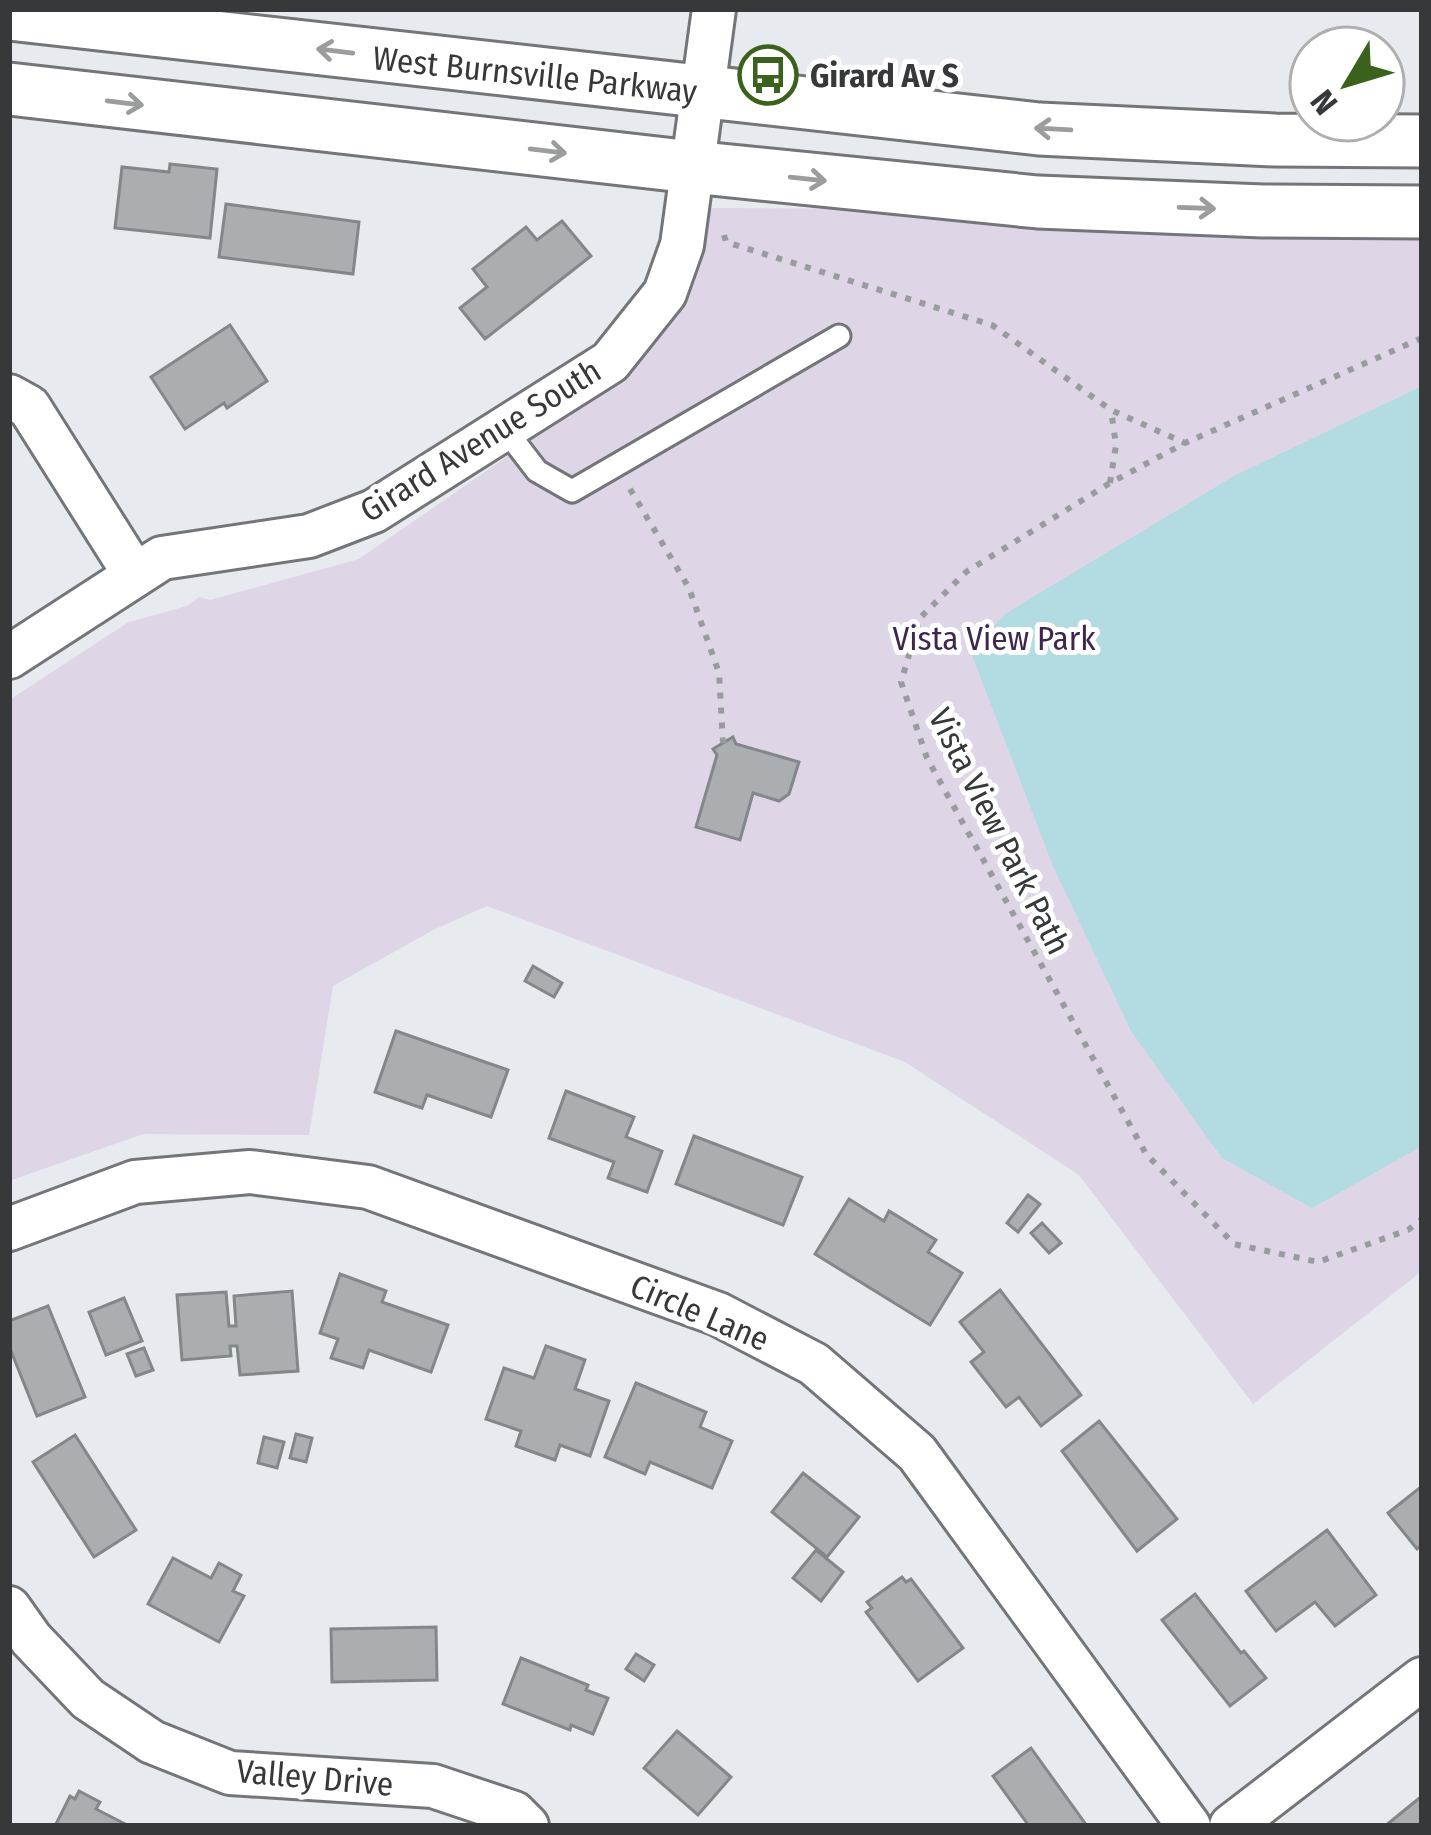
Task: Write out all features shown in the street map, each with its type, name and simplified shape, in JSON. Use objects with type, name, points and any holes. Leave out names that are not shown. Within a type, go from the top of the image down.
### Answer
[{"type":"street","name":"Girard Avenue South","points":[[9,657],[162,558],[309,536],[374,511],[610,362],[664,293],[682,245],[714,9]]},
{"type":"street","name":"West Burnsville Parkway","points":[[9,14],[1039,129],[1275,140],[1422,141]]},
{"type":"street","points":[[9,89],[1038,202],[1422,212]]},
{"type":"street","points":[[9,396],[28,407],[135,575]]},
{"type":"street","name":"Circle Lane","points":[[9,1229],[135,1182],[250,1172],[368,1187],[718,1314],[814,1364],[917,1453],[1189,1826]]},
{"type":"street","name":"Valley Drive","points":[[9,1608],[88,1700],[152,1742],[230,1773],[433,1786],[514,1813],[527,1826]]},
{"type":"street","points":[[1231,1826],[1422,1679]]},
{"type":"lane","points":[[504,428],[537,472],[572,490],[839,336]]},
{"type":"path","points":[[719,220],[726,242],[992,325],[1112,410],[1185,443]]},
{"type":"path","name":"Vista View Park Path","points":[[1422,338],[1185,443],[966,572],[920,618],[901,682],[927,758],[1146,1154],[1234,1244],[1318,1262],[1408,1230],[1422,1220]]},
{"type":"path","points":[[1110,483],[1116,445],[1112,410]]},
{"type":"path","points":[[615,465],[689,588],[719,673],[723,742]]},
{"type":"green space","name":"Vista View Park","points":[[705,208],[1422,210],[1422,1271],[1253,1404],[1079,1175],[905,1062],[487,906],[333,986],[309,1135],[143,1134],[9,1181],[9,700],[129,622],[187,606],[199,597],[210,600],[359,559],[619,379],[690,292]]},
{"type":"water","points":[[1422,386],[1422,1146],[1312,1208],[1222,1158],[1131,1031],[1053,866],[970,650],[1005,614],[1234,476]]},
{"type":"building","points":[[170,164],[217,169],[210,238],[115,228],[122,167],[169,172]]},
{"type":"building","points":[[226,204],[359,222],[353,274],[219,257]]},
{"type":"building","points":[[562,221],[591,256],[485,339],[460,308],[487,287],[473,269],[526,227],[537,240]]},
{"type":"building","points":[[230,325],[267,381],[185,429],[151,377]]},
{"type":"building","points":[[733,737],[736,744],[799,762],[789,794],[779,801],[753,793],[740,840],[696,827],[717,755],[713,749]]},
{"type":"building","points":[[533,966],[562,983],[554,997],[525,981]]},
{"type":"building","points":[[396,1031],[508,1070],[491,1117],[427,1095],[422,1108],[375,1092]]},
{"type":"building","points":[[566,1091],[634,1117],[626,1137],[662,1151],[647,1192],[608,1178],[614,1162],[549,1138]]},
{"type":"building","points":[[694,1136],[802,1177],[783,1225],[676,1184]]},
{"type":"building","points":[[1028,1195],[1040,1204],[1018,1232],[1007,1223]]},
{"type":"building","points":[[849,1199],[884,1221],[889,1211],[936,1240],[928,1252],[962,1273],[930,1325],[815,1254]]},
{"type":"building","points":[[1042,1223],[1061,1243],[1049,1253],[1031,1233]]},
{"type":"building","points":[[340,1274],[386,1291],[382,1302],[448,1325],[431,1372],[369,1350],[363,1368],[331,1358],[338,1339],[320,1333]]},
{"type":"building","points":[[1000,1290],[1081,1395],[1041,1426],[1019,1397],[1006,1407],[971,1362],[984,1352],[960,1322]]},
{"type":"building","points":[[292,1291],[298,1371],[240,1375],[237,1346],[230,1346],[231,1356],[182,1360],[177,1295],[226,1292],[229,1326],[236,1326],[234,1296]]},
{"type":"building","points":[[124,1298],[142,1341],[106,1355],[89,1312]]},
{"type":"building","points":[[48,1306],[85,1397],[37,1416],[9,1346],[9,1321]]},
{"type":"building","points":[[546,1346],[585,1360],[575,1389],[609,1401],[590,1456],[560,1445],[555,1460],[516,1446],[521,1431],[486,1419],[504,1368],[534,1378]]},
{"type":"building","points":[[144,1348],[153,1370],[136,1376],[127,1354]]},
{"type":"building","points":[[636,1383],[706,1412],[700,1427],[732,1441],[712,1488],[650,1462],[645,1474],[605,1457]]},
{"type":"building","points":[[1099,1421],[1177,1519],[1137,1551],[1062,1451]]},
{"type":"building","points":[[296,1434],[312,1438],[306,1462],[290,1458]]},
{"type":"building","points":[[75,1435],[136,1530],[94,1557],[33,1462]]},
{"type":"building","points":[[264,1437],[284,1442],[277,1468],[258,1463]]},
{"type":"building","points":[[803,1473],[859,1517],[827,1557],[772,1512]]},
{"type":"building","points":[[1422,1486],[1422,1545],[1417,1549],[1388,1513]]},
{"type":"building","points":[[1327,1530],[1376,1595],[1335,1626],[1315,1602],[1276,1631],[1246,1591]]},
{"type":"building","points":[[816,1550],[843,1572],[821,1601],[793,1578]]},
{"type":"building","points":[[173,1558],[211,1578],[219,1563],[241,1575],[233,1591],[244,1596],[219,1642],[148,1604]]},
{"type":"building","points":[[902,1577],[906,1582],[911,1579],[963,1648],[918,1681],[866,1612],[872,1608],[867,1602]]},
{"type":"building","points":[[1195,1594],[1266,1678],[1230,1706],[1162,1620]]},
{"type":"building","points":[[436,1627],[437,1680],[332,1682],[331,1629]]},
{"type":"building","points":[[636,1654],[654,1665],[644,1681],[626,1669]]},
{"type":"building","points":[[521,1658],[608,1698],[593,1734],[503,1704]]},
{"type":"building","points":[[677,1731],[731,1777],[698,1815],[644,1768]]},
{"type":"building","points":[[1031,1748],[1087,1826],[1029,1826],[993,1776]]},
{"type":"building","points":[[79,1791],[100,1802],[96,1809],[129,1826],[55,1826],[70,1796],[75,1799]]},
{"type":"building","points":[[1422,1796],[1422,1826],[1385,1826]]},
{"type":"place","name":"Girard Av S","points":[[768,75]]}]
